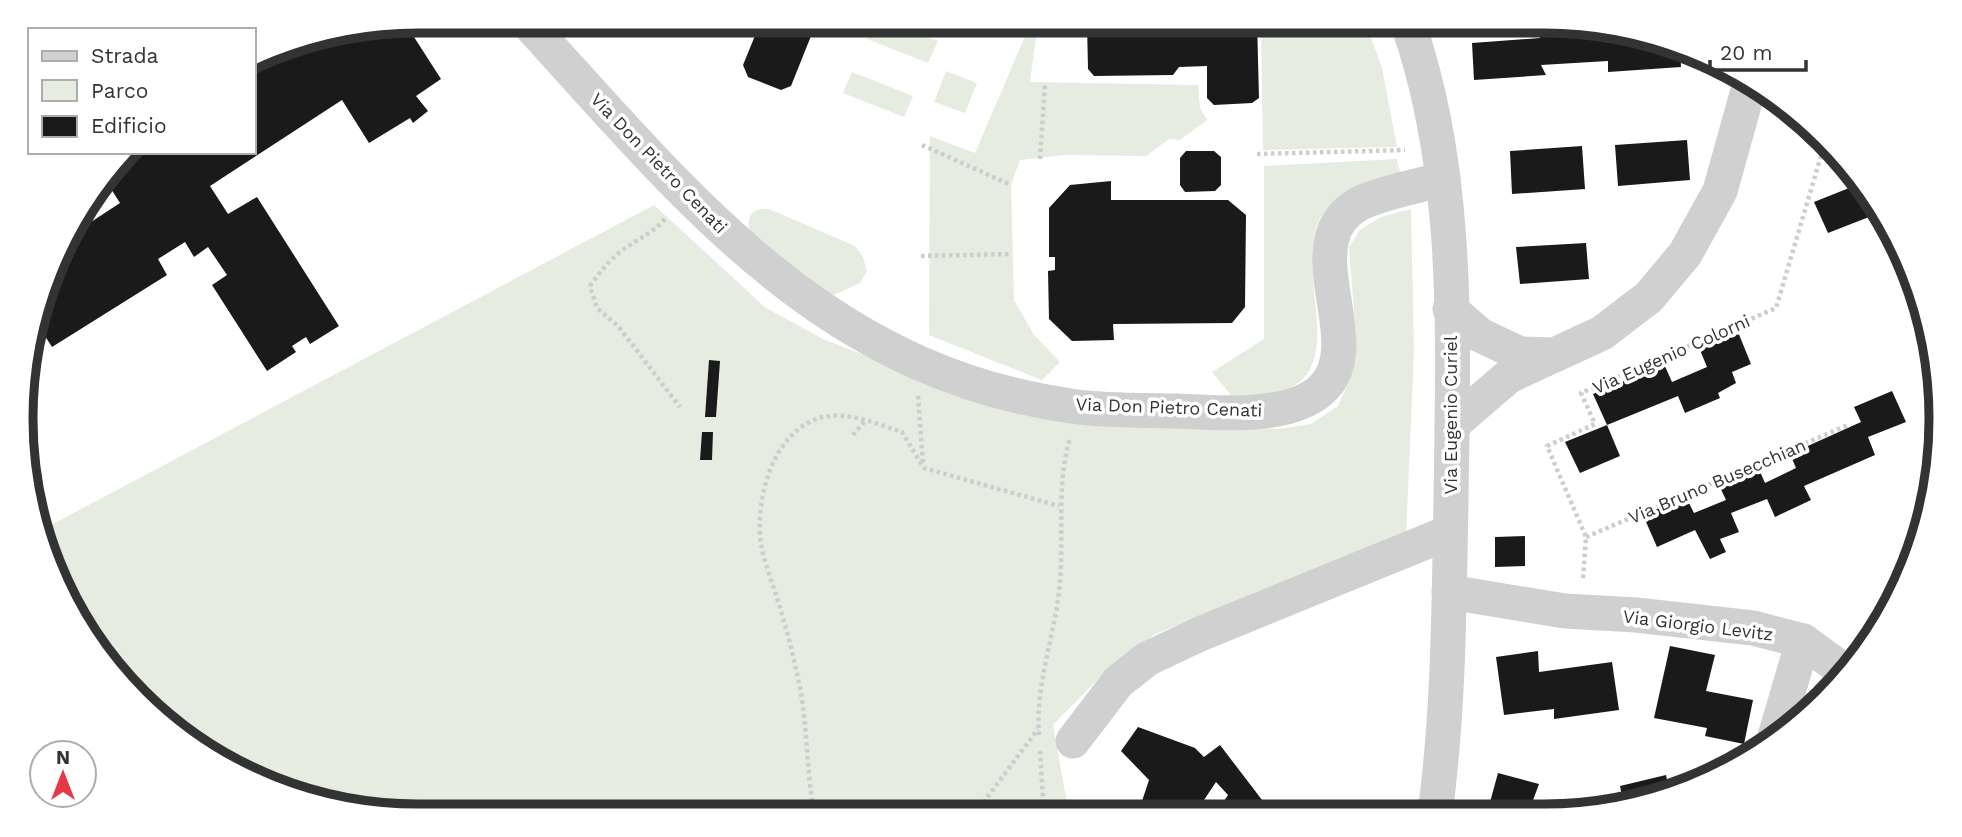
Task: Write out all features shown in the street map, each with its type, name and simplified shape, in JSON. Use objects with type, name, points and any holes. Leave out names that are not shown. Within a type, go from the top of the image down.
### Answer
[{"type":"street","name":"Via Don Pietro Cenati","points":[[537,33],[684,194],[746,253],[818,308],[871,341],[986,387],[1079,407],[1195,412],[1281,410],[1303,402],[1326,385],[1339,354],[1329,241],[1340,220],[1364,202],[1443,179]]},
{"type":"street","name":"Via Eugenio Curiel","points":[[1410,33],[1430,103],[1443,179],[1450,309],[1452,425],[1449,592],[1441,766],[1436,804]]},
{"type":"street","points":[[1452,425],[1509,376],[1602,333],[1649,297],[1685,254],[1720,191],[1748,92]]},
{"type":"street","points":[[1450,309],[1480,335],[1520,354],[1554,355]]},
{"type":"street","points":[[1073,741],[1118,682],[1147,659],[1200,634],[1450,532]]},
{"type":"street","name":"Via Giorgio Levitz","points":[[1449,592],[1580,612],[1753,628],[1803,641],[1838,667]]},
{"type":"street","points":[[1779,723],[1803,641]]},
{"type":"path","points":[[1040,159],[1045,83]]},
{"type":"path","points":[[922,145],[1011,185]]},
{"type":"path","points":[[1257,154],[1413,150]]},
{"type":"path","name":"Via Eugenio Colorni","points":[[1586,537],[1547,446],[1595,424],[1581,393],[1776,308],[1821,156],[1824,155]]},
{"type":"path","points":[[680,407],[618,326],[597,308],[590,286],[615,257],[654,232],[684,194]]},
{"type":"path","points":[[921,256],[1011,254]]},
{"type":"path","points":[[919,386],[918,423],[924,468]]},
{"type":"path","points":[[1043,804],[1038,728],[1060,582],[1059,506],[1066,453],[1079,407]]},
{"type":"path","points":[[814,804],[801,690],[788,632],[761,545],[760,512],[768,476],[780,451],[800,429],[819,418],[841,416],[865,420],[902,432],[924,468],[1059,506]]},
{"type":"path","points":[[853,435],[865,420]]},
{"type":"path","name":"Via Bruno Busecchian","points":[[1586,537],[1848,425]]},
{"type":"path","points":[[1580,612],[1586,537]]},
{"type":"path","points":[[982,804],[1038,728]]},
{"type":"green space","points":[[869,33],[918,33],[938,41],[928,63],[867,39]]},
{"type":"green space","points":[[1261,33],[1369,33],[1382,68],[1397,147],[1263,150]]},
{"type":"green space","points":[[1026,34],[1036,38],[1030,82],[1198,85],[1200,108],[1207,120],[1180,140],[1169,139],[1146,156],[1065,155],[1020,160],[1011,185],[1014,300],[1034,335],[1060,362],[1042,380],[929,335],[930,136],[975,153]]},
{"type":"green space","points":[[946,71],[977,83],[965,113],[934,102]]},
{"type":"green space","points":[[852,72],[913,96],[904,117],[843,93]]},
{"type":"green space","points":[[1397,159],[1400,172],[1345,195],[1329,207],[1316,227],[1312,253],[1317,338],[1313,363],[1300,382],[1274,393],[1231,395],[1212,372],[1264,339],[1264,166]]},
{"type":"green space","points":[[654,205],[766,308],[823,339],[940,385],[1227,427],[1279,429],[1311,424],[1338,406],[1351,377],[1356,336],[1349,247],[1360,230],[1381,217],[1411,209],[1414,353],[1406,536],[1155,634],[1108,669],[1053,725],[1067,804],[418,804],[368,800],[319,791],[271,774],[226,752],[184,724],[146,691],[113,653],[85,611],[63,566],[45,513],[51,525]]},
{"type":"green space","points":[[760,209],[769,209],[855,246],[863,257],[867,271],[860,283],[834,295],[798,280],[749,229],[750,216]]},
{"type":"building","points":[[412,33],[441,79],[416,96],[428,111],[413,123],[410,118],[369,143],[342,100],[210,186],[228,214],[257,197],[339,326],[310,344],[306,337],[292,346],[296,352],[267,371],[212,285],[227,275],[208,247],[194,257],[185,242],[158,259],[167,275],[52,347],[43,333],[46,319],[73,248],[85,226],[120,203],[110,188],[138,154],[256,154],[256,70],[271,63],[319,46],[368,37]]},
{"type":"building","points":[[756,33],[812,33],[791,86],[781,90],[748,77],[743,65]]},
{"type":"building","points":[[1087,33],[1257,33],[1259,98],[1252,103],[1214,105],[1207,98],[1207,66],[1179,67],[1173,75],[1094,76],[1088,69]]},
{"type":"building","points":[[1540,33],[1544,33],[1619,41],[1681,59],[1681,67],[1608,72],[1608,61],[1541,65],[1546,75],[1474,80],[1472,43],[1540,38]]},
{"type":"building","points":[[1687,140],[1690,180],[1618,186],[1615,145]]},
{"type":"building","points":[[1582,146],[1585,189],[1512,194],[1510,151]]},
{"type":"building","points":[[1186,151],[1214,151],[1221,157],[1221,185],[1215,191],[1185,192],[1180,185],[1180,158]]},
{"type":"building","points":[[1111,181],[1111,200],[1228,200],[1246,215],[1245,307],[1232,323],[1113,324],[1114,340],[1072,341],[1049,319],[1048,271],[1055,270],[1055,257],[1049,257],[1049,208],[1070,185]]},
{"type":"building","points":[[1851,187],[1869,217],[1828,233],[1814,202]]},
{"type":"building","points":[[1586,243],[1589,279],[1520,284],[1516,247]]},
{"type":"building","points":[[1738,332],[1751,364],[1732,372],[1736,383],[1718,393],[1720,398],[1685,413],[1678,396],[1607,425],[1593,394],[1664,364],[1672,382],[1707,367],[1700,350]]},
{"type":"building","points":[[709,360],[720,361],[716,417],[705,417]]},
{"type":"building","points":[[1892,391],[1906,422],[1868,437],[1875,455],[1804,486],[1811,500],[1775,517],[1767,499],[1731,513],[1739,532],[1720,539],[1726,552],[1710,559],[1695,530],[1657,547],[1643,515],[1686,497],[1694,513],[1726,500],[1718,483],[1758,467],[1765,483],[1796,468],[1790,454],[1861,422],[1854,407]]},
{"type":"building","points":[[1607,425],[1620,456],[1580,473],[1565,442]]},
{"type":"building","points":[[702,432],[713,432],[712,460],[700,460]]},
{"type":"building","points":[[1525,536],[1525,566],[1495,567],[1495,537]]},
{"type":"building","points":[[1670,646],[1715,655],[1706,691],[1753,700],[1744,744],[1705,736],[1707,728],[1654,718]]},
{"type":"building","points":[[1538,651],[1539,672],[1612,662],[1619,710],[1554,719],[1554,709],[1504,715],[1496,657]]},
{"type":"building","points":[[1138,727],[1195,748],[1204,757],[1220,745],[1265,804],[1222,804],[1228,795],[1216,782],[1201,804],[1141,804],[1149,780],[1121,751]]},
{"type":"building","points":[[1498,773],[1539,784],[1532,803],[1535,804],[1489,804]]},
{"type":"building","points":[[1666,775],[1668,783],[1622,795],[1620,786]]}]
